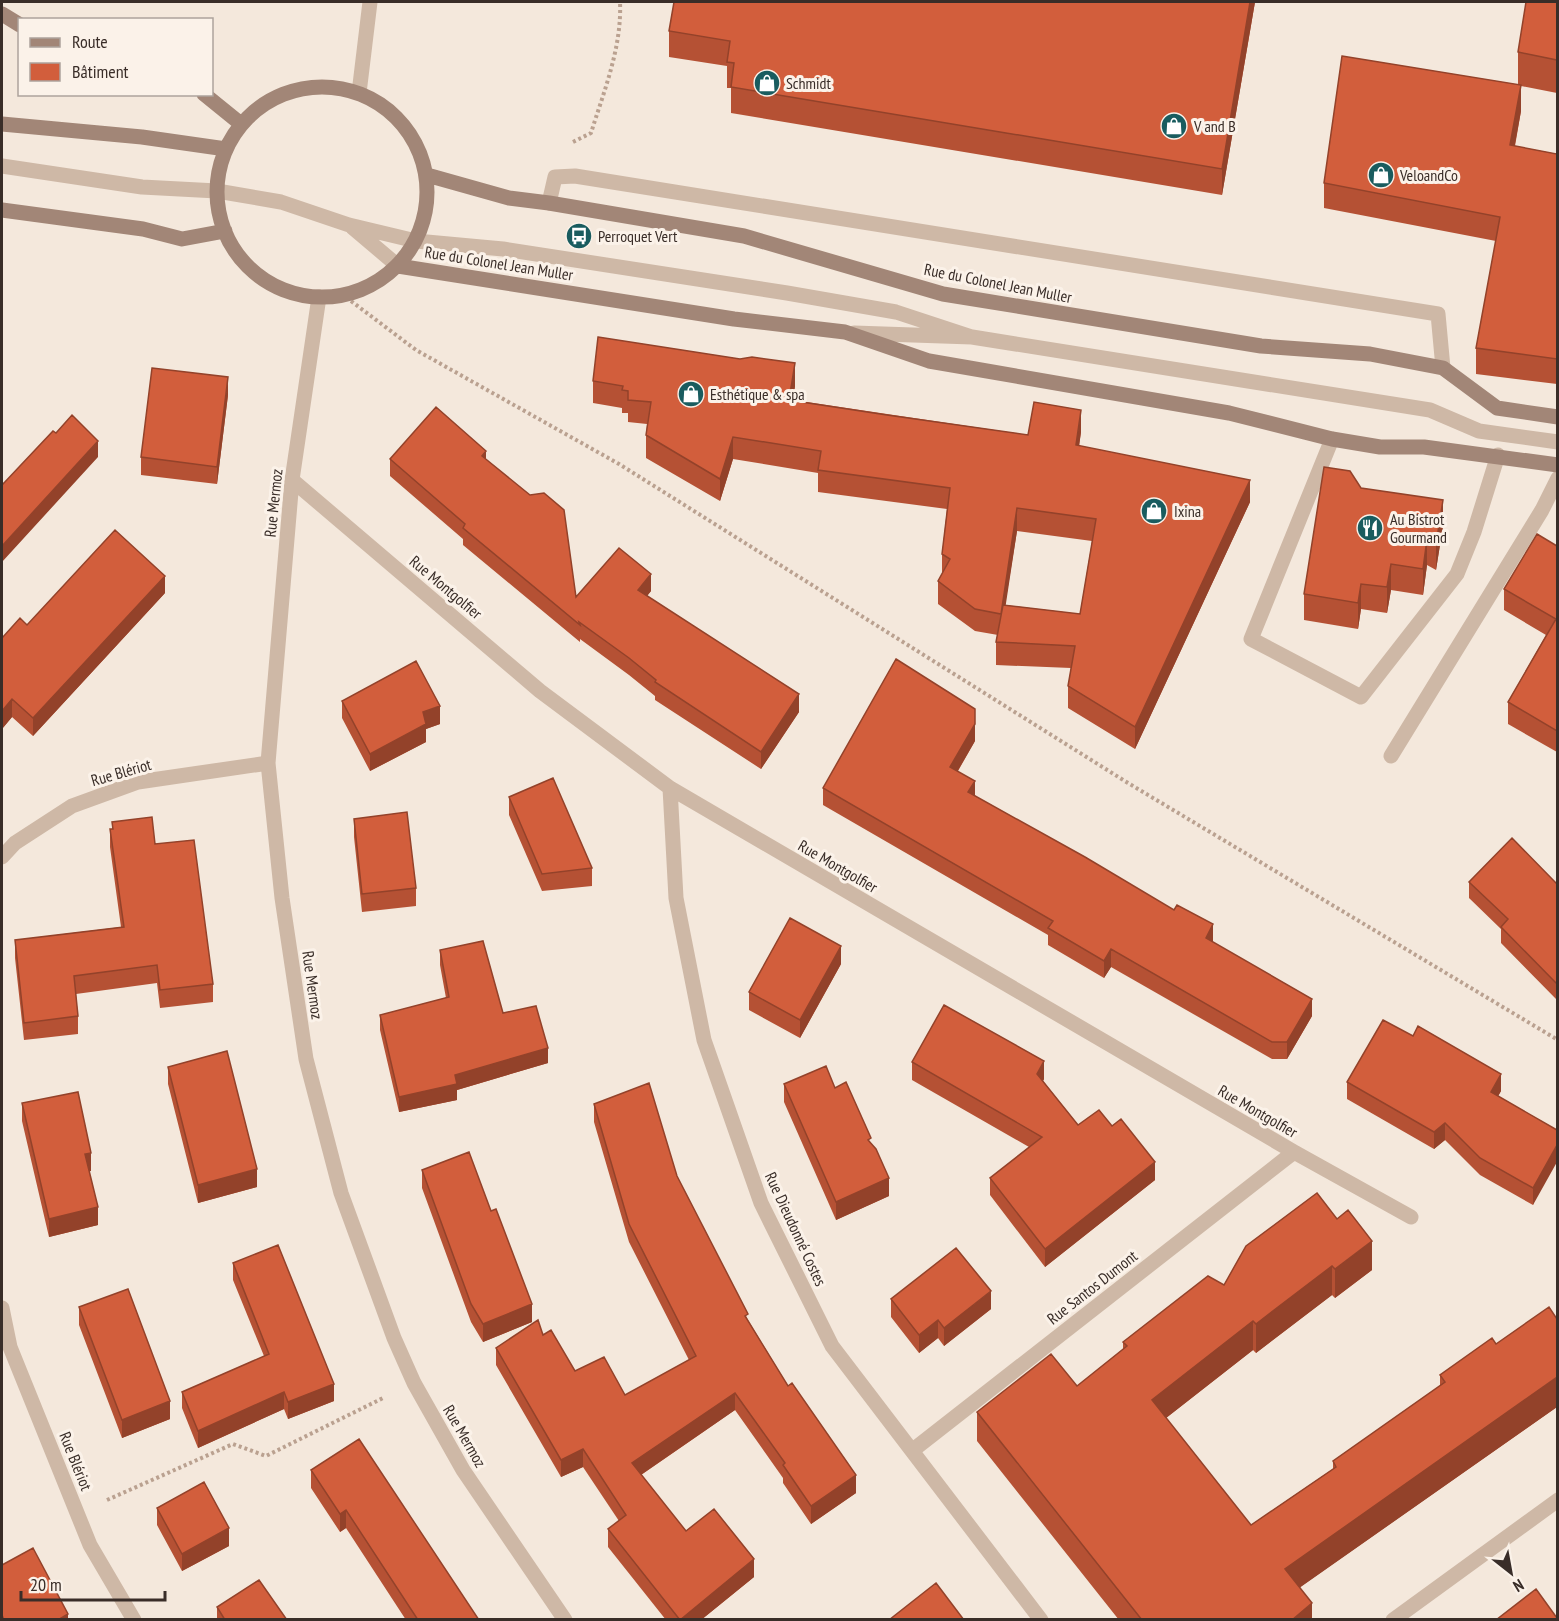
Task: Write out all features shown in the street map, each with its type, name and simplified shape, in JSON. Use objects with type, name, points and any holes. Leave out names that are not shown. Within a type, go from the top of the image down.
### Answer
[{"type":"main road","points":[[2,14],[18,24]]},
{"type":"main road","points":[[328,86],[360,93],[384,106],[404,125],[419,148],[427,175],[428,203],[423,223],[416,241],[398,266],[373,284],[344,295],[319,297],[289,292],[262,279],[240,258],[225,231],[218,212],[217,191],[221,163],[226,149],[241,124],[266,103],[295,90],[328,86]]},
{"type":"main road","points":[[206,96],[241,124]]},
{"type":"main road","points":[[2,124],[142,137],[226,149]]},
{"type":"main road","name":"Rue du Colonel Jean Muller","points":[[427,175],[508,198],[744,236],[944,294],[1262,346],[1370,354],[1443,368],[1497,408],[1557,417]]},
{"type":"main road","points":[[2,210],[143,229],[182,239],[225,231]]},
{"type":"main road","name":"Rue du Colonel Jean Muller","points":[[398,266],[734,319],[844,333],[929,361],[1229,413],[1332,439],[1380,447],[1424,447],[1498,455],[1557,465]]},
{"type":"street","points":[[360,93],[370,2]]},
{"type":"street","name":"Rue du Colonel Jean Muller","points":[[2,166],[142,187],[217,191],[281,202],[350,225],[416,241],[503,249],[798,295],[896,312],[972,337]]},
{"type":"street","points":[[549,203],[555,177],[575,176],[1438,314],[1443,368]]},
{"type":"street","points":[[350,225],[398,266]]},
{"type":"street","name":"Rue Mermoz","points":[[319,297],[292,480],[268,763],[282,898],[306,1059],[340,1193],[394,1338],[414,1383],[463,1470],[565,1620]]},
{"type":"street","name":"Rue du Colonel Jean Muller","points":[[844,333],[972,337],[1430,410],[1479,431],[1557,442]]},
{"type":"street","points":[[1332,439],[1251,639],[1361,697],[1457,574],[1474,532],[1498,455]]},
{"type":"street","points":[[1391,756],[1542,510],[1557,478]]},
{"type":"street","name":"Rue Montgolfier","points":[[292,480],[540,691],[670,788],[1294,1152],[1411,1217]]},
{"type":"street","name":"Rue Blériot","points":[[2,856],[15,843],[72,806],[138,782],[268,763]]},
{"type":"street","name":"Rue Dieudonné Costes","points":[[670,788],[676,897],[704,1040],[761,1203],[832,1346],[1041,1620]]},
{"type":"street","name":"Rue Santos Dumont","points":[[913,1450],[1294,1152]]},
{"type":"street","name":"Rue Blériot","points":[[2,1308],[10,1347],[90,1545],[134,1620]]},
{"type":"street","points":[[1393,1620],[1557,1500]]},
{"type":"path","points":[[570,143],[591,133],[613,65],[621,18],[620,2]]},
{"type":"path","points":[[344,295],[416,350],[619,464],[1128,783],[1557,1040]]},
{"type":"path","points":[[78,1514],[233,1444],[266,1456],[414,1383]]},
{"type":"building","points":[[674,2],[1250,2],[1222,169],[731,87],[734,63],[727,62],[730,41],[669,31]]},
{"type":"building","points":[[1526,2],[1557,2],[1557,60],[1518,52]]},
{"type":"building","points":[[1342,56],[1521,85],[1510,145],[1557,154],[1557,359],[1476,348],[1500,217],[1324,183]]},
{"type":"building","points":[[598,337],[740,359],[752,357],[795,363],[789,400],[887,415],[1028,435],[1034,402],[1081,410],[1076,445],[1250,480],[1135,727],[1068,686],[1075,646],[996,642],[1003,605],[1080,614],[1096,519],[1017,508],[1001,614],[975,609],[938,581],[950,559],[942,554],[950,488],[818,470],[821,451],[733,437],[720,479],[646,435],[651,402],[628,400],[628,391],[622,390],[623,386],[593,381]]},
{"type":"building","points":[[152,368],[228,377],[217,467],[141,457]]},
{"type":"building","points":[[436,407],[486,451],[482,456],[530,495],[544,493],[564,510],[576,597],[619,548],[651,574],[638,590],[799,694],[761,752],[655,682],[656,680],[629,658],[579,622],[580,625],[463,528],[465,524],[390,459]]},
{"type":"building","points":[[72,415],[98,441],[2,546],[2,482],[3,484],[53,431],[56,433]]},
{"type":"building","points":[[1324,467],[1350,471],[1361,488],[1443,500],[1436,544],[1427,539],[1423,569],[1391,564],[1387,587],[1361,584],[1358,603],[1304,594]]},
{"type":"building","points":[[115,530],[165,576],[33,718],[12,699],[2,711],[2,638],[20,618],[27,625]]},
{"type":"building","points":[[1537,534],[1557,546],[1557,731],[1508,702],[1556,619],[1504,589]]},
{"type":"building","points":[[896,659],[975,709],[975,724],[950,767],[975,781],[968,792],[1174,910],[1177,905],[1213,924],[1206,938],[1312,999],[1287,1042],[1272,1042],[1111,949],[1104,961],[1048,928],[1053,921],[823,788]]},
{"type":"building","points":[[416,661],[440,706],[423,712],[426,724],[370,754],[342,701]]},
{"type":"building","points":[[553,778],[592,868],[542,874],[509,797]]},
{"type":"building","points":[[407,812],[416,888],[362,894],[354,819]]},
{"type":"building","points":[[152,817],[155,844],[194,840],[213,984],[160,990],[157,965],[74,976],[78,1016],[24,1023],[15,940],[124,927],[110,829],[113,829],[112,822]]},
{"type":"building","points":[[1512,838],[1557,884],[1557,984],[1501,927],[1508,919],[1469,882]]},
{"type":"building","points":[[790,918],[841,946],[800,1020],[749,992]]},
{"type":"building","points":[[483,941],[503,1013],[536,1006],[548,1048],[455,1075],[457,1084],[399,1097],[380,1015],[449,997],[440,950]]},
{"type":"building","points":[[944,1005],[1044,1061],[1037,1074],[1078,1125],[1099,1110],[1112,1126],[1121,1119],[1155,1162],[1045,1249],[990,1178],[1042,1137],[912,1062]]},
{"type":"building","points":[[1383,1020],[1413,1036],[1418,1026],[1501,1074],[1491,1092],[1557,1130],[1557,1145],[1533,1188],[1480,1158],[1445,1123],[1434,1132],[1347,1082]]},
{"type":"building","points":[[227,1051],[257,1169],[198,1185],[168,1067]]},
{"type":"building","points":[[826,1066],[835,1088],[846,1082],[871,1138],[868,1140],[876,1149],[889,1178],[836,1202],[784,1084]]},
{"type":"building","points":[[649,1083],[677,1176],[748,1314],[745,1316],[788,1386],[792,1383],[856,1475],[811,1506],[783,1465],[785,1463],[735,1393],[632,1463],[686,1531],[714,1509],[754,1559],[680,1620],[608,1529],[626,1515],[583,1449],[561,1460],[496,1348],[538,1320],[543,1335],[551,1330],[575,1371],[604,1357],[625,1395],[696,1356],[629,1224],[594,1104]]},
{"type":"building","points":[[78,1092],[91,1153],[85,1154],[98,1207],[49,1219],[22,1103]]},
{"type":"building","points":[[469,1152],[491,1211],[496,1209],[532,1304],[483,1324],[471,1304],[422,1170]]},
{"type":"building","points":[[1317,1193],[1337,1219],[1348,1210],[1372,1241],[1335,1269],[1332,1266],[1256,1324],[1253,1321],[1152,1400],[1251,1525],[1336,1467],[1333,1461],[1445,1382],[1440,1375],[1492,1338],[1496,1344],[1549,1307],[1557,1319],[1557,1377],[1285,1569],[1312,1603],[1292,1620],[1142,1620],[977,1412],[1051,1354],[1077,1386],[1127,1346],[1123,1342],[1208,1276],[1224,1285],[1246,1246]]},
{"type":"building","points":[[278,1245],[334,1384],[288,1402],[284,1392],[198,1431],[182,1392],[269,1354],[233,1263]]},
{"type":"building","points":[[956,1248],[991,1291],[944,1328],[938,1320],[919,1335],[891,1299]]},
{"type":"building","points":[[128,1289],[170,1401],[122,1420],[79,1307]]},
{"type":"building","points":[[359,1439],[479,1620],[418,1620],[346,1510],[340,1514],[311,1470]]},
{"type":"building","points":[[204,1482],[229,1528],[182,1554],[157,1508]]},
{"type":"building","points":[[33,1548],[68,1614],[58,1620],[4,1620],[2,1615],[2,1565]]},
{"type":"building","points":[[259,1580],[287,1620],[225,1620],[217,1607]]},
{"type":"building","points":[[936,1583],[964,1620],[889,1620]]},
{"type":"building","points":[[1536,1589],[1557,1620],[1496,1620]]},
{"type":"place","name":"Schmidt","points":[[767,83]]},
{"type":"place","name":"V and B","points":[[1174,126]]},
{"type":"place","name":"VeloandCo","points":[[1381,175]]},
{"type":"place","name":"Perroquet Vert","points":[[579,236]]},
{"type":"place","name":"Esthétique & spa","points":[[691,394]]},
{"type":"place","name":"Ixina","points":[[1154,511]]},
{"type":"place","name":"Au Bistrot Gourmand","points":[[1370,528]]}]
